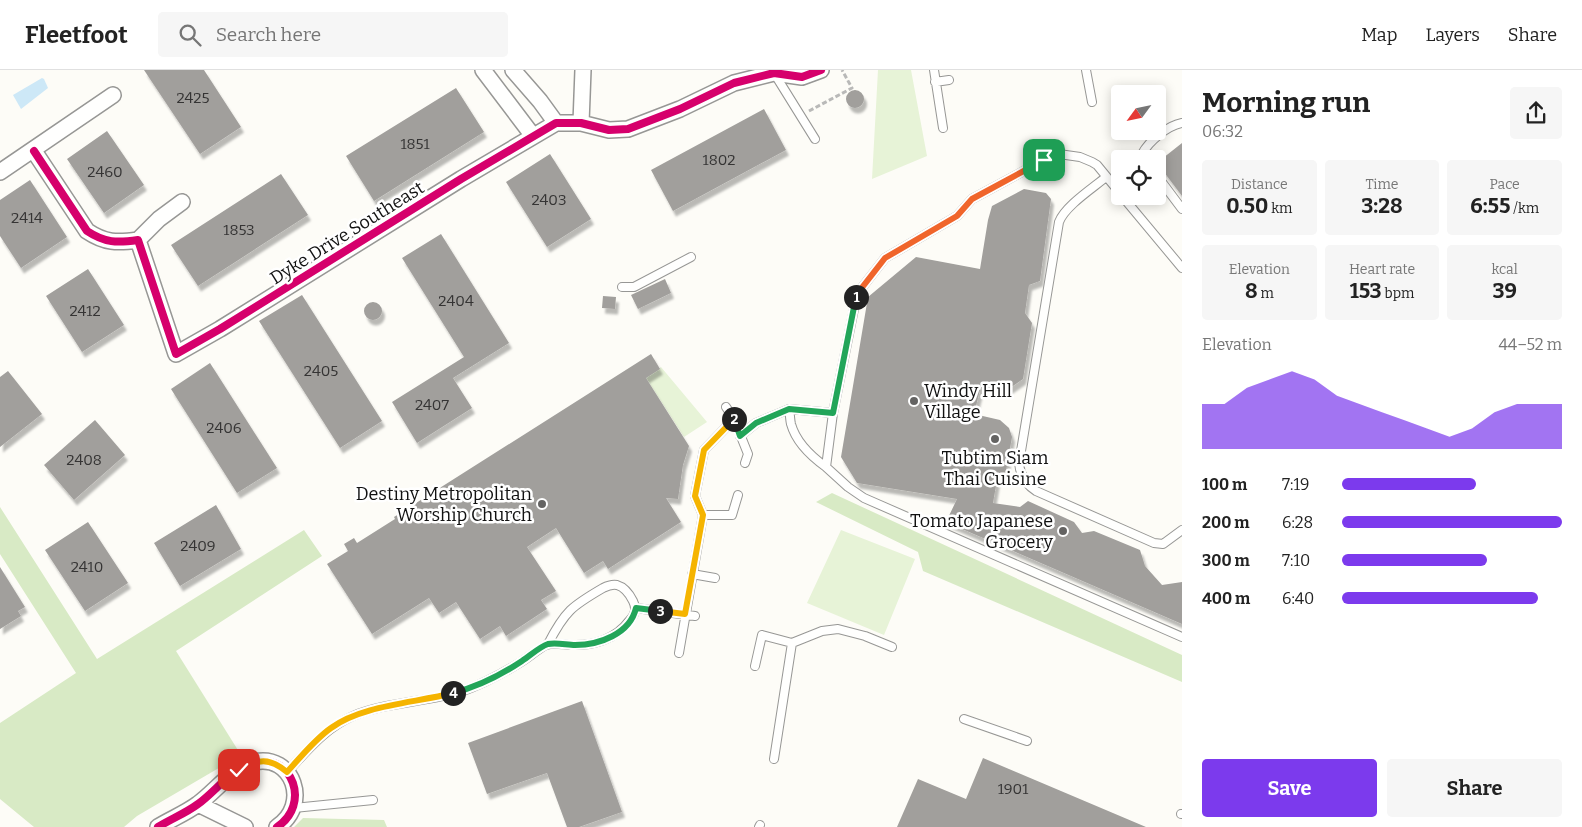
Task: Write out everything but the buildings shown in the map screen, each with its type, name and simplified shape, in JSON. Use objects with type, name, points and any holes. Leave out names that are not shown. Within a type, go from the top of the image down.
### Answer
[{"type":"street","points":[[483,70],[534,136]]},
{"type":"street","points":[[513,70],[556,123],[580,123],[609,130],[628,129],[680,109],[734,83],[775,72],[802,77],[821,70]]},
{"type":"street","points":[[580,123],[583,70]]},
{"type":"street","points":[[0,172],[34,151],[113,95]]},
{"type":"street","name":"Dyke Drive Southeast","points":[[138,240],[176,354],[556,123]]},
{"type":"street","points":[[34,151],[87,231],[98,238],[116,243],[138,240],[182,202]]},
{"type":"street","points":[[158,827],[198,804],[215,788],[252,762],[267,761],[278,765],[287,772],[296,792],[294,808],[285,822],[277,827]]},
{"type":"street","points":[[198,804],[245,827]]},
{"type":"lane","points":[[934,70],[943,128]]},
{"type":"lane","points":[[1086,70],[1092,102]]},
{"type":"lane","points":[[775,72],[815,139]]},
{"type":"lane","points":[[935,82],[949,80]]},
{"type":"lane","points":[[1144,150],[1147,145],[1175,125],[1182,123]]},
{"type":"lane","points":[[826,467],[833,413],[857,294],[885,258],[957,216],[972,199],[1059,154],[1086,159],[1097,165],[1111,183]]},
{"type":"lane","points":[[1106,177],[1068,209],[1059,222],[1019,463],[1020,470],[1027,484],[1036,492],[1154,543],[1162,544],[1182,530]]},
{"type":"lane","points":[[1166,188],[1182,209]]},
{"type":"lane","points":[[1130,205],[1182,268]]},
{"type":"lane","points":[[622,287],[634,287],[691,256]]},
{"type":"lane","points":[[726,407],[734,419],[748,454],[745,463]]},
{"type":"lane","points":[[740,436],[756,423],[789,409],[833,413]]},
{"type":"lane","points":[[789,409],[791,425],[811,456],[864,498],[1182,637]]},
{"type":"lane","points":[[679,653],[703,515],[695,496],[704,450],[734,419]]},
{"type":"lane","points":[[703,515],[732,515],[738,495]]},
{"type":"lane","points":[[692,574],[715,578]]},
{"type":"lane","points":[[287,772],[319,738],[340,722],[368,710],[464,690],[505,671],[548,644],[560,622],[575,604],[607,586],[618,585],[625,590],[634,602],[636,608],[634,614],[626,625],[600,642],[583,645],[548,644]]},
{"type":"lane","points":[[636,608],[695,616]]},
{"type":"lane","points":[[755,666],[762,635],[792,643],[822,631],[838,630],[858,634],[892,648]]},
{"type":"lane","points":[[774,759],[792,643]]},
{"type":"lane","points":[[964,719],[1027,741]]},
{"type":"lane","points":[[294,808],[373,800]]},
{"type":"path","points":[[824,104],[852,88],[842,70]]},
{"type":"green space","points":[[878,70],[911,70],[927,156],[872,179]]},
{"type":"green space","points":[[661,367],[707,422],[684,437],[646,378]]},
{"type":"green space","points":[[832,493],[1182,655],[1182,682],[923,571],[918,552],[816,502]]},
{"type":"green space","points":[[0,507],[97,659],[304,530],[322,556],[176,651],[241,755],[137,816],[124,827],[34,827],[0,799],[0,723],[76,673],[0,554]]},
{"type":"green space","points":[[841,530],[915,559],[884,635],[807,603]]},
{"type":"green space","points":[[303,818],[384,820],[387,827],[294,827]]},
{"type":"water","points":[[42,78],[48,88],[21,109],[13,95]]},
{"type":"cycle path","points":[[34,151],[87,231],[111,241],[138,240],[176,354],[556,123],[581,123],[609,130],[628,129],[680,109],[734,83],[774,73],[802,77],[821,70]]},
{"type":"cycle path","points":[[158,827],[198,804],[239,769],[254,762],[268,761],[279,765],[287,773],[293,783],[295,794],[293,806],[287,818],[277,827]]},
{"type":"place","name":"Windy Hill Village","points":[[914,401]]},
{"type":"place","name":"Tubtim Siam Thai Cuisine","points":[[995,439]]},
{"type":"place","name":"Destiny Metropolitan Worship Church","points":[[542,504]]},
{"type":"place","name":"Tomato Japanese Grocery","points":[[1063,531]]},
{"type":"route","points":[[239,770],[252,762],[267,761],[278,765],[287,772],[319,738],[340,722],[368,710],[385,708],[464,690],[487,681],[548,644],[573,646],[600,642],[621,630],[631,619],[636,608],[685,614],[703,515],[695,496],[704,450],[734,419],[740,436],[756,423],[789,409],[833,413],[857,294],[885,258],[957,216],[972,199],[1044,160]]}]
